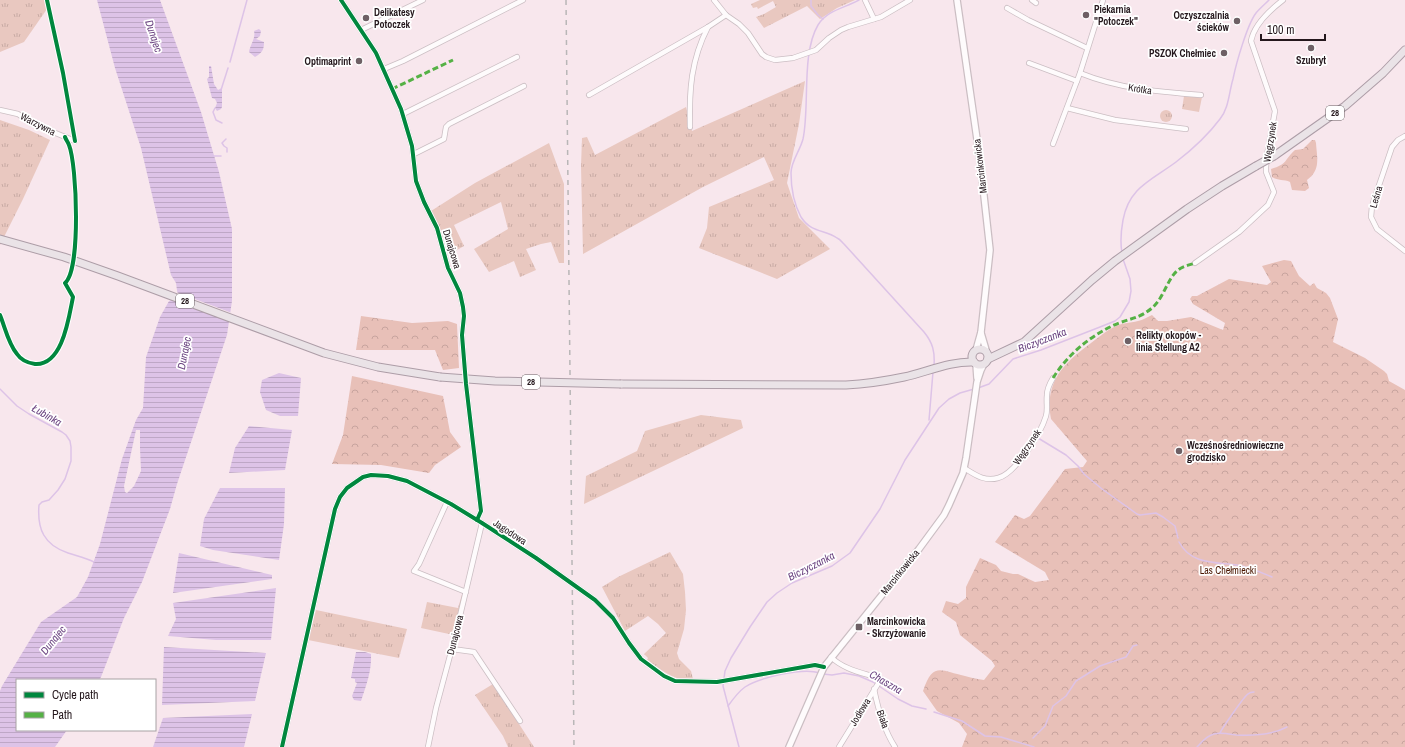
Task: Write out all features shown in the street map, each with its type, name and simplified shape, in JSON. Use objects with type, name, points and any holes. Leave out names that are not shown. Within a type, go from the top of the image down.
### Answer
[{"type":"main road","name":"28","points":[[0,239],[64,257],[305,346],[371,366],[421,375],[468,380],[621,384],[759,384],[814,386],[864,384],[954,364],[975,363],[980,365],[986,356],[1003,352],[1015,347],[1032,336],[1092,280],[1132,248],[1222,186],[1274,156],[1345,106],[1405,50]]},
{"type":"main road","name":"28","points":[[954,364],[980,348],[986,356]]},
{"type":"main road","points":[[974,352],[972,358],[975,363]]},
{"type":"street","name":"Dunajcowa","points":[[341,0],[376,53],[403,114],[414,154],[416,181],[424,202],[437,228],[448,268],[460,293],[464,316],[462,335],[465,370],[481,511],[477,520]]},
{"type":"street","points":[[361,30],[423,0]]},
{"type":"street","points":[[384,69],[403,61],[523,0]]},
{"type":"street","points":[[714,0],[726,15],[748,33],[762,54],[775,60],[793,58],[812,52],[841,30],[881,17],[910,0]]},
{"type":"street","points":[[865,0],[874,19]]},
{"type":"street","name":"Marcinkowicka","points":[[957,0],[980,160],[990,250],[981,332],[974,352]]},
{"type":"street","points":[[1053,144],[1080,73],[1103,0]]},
{"type":"street","name":"Węgrzynek","points":[[1195,263],[1239,232],[1268,205],[1273,196],[1274,190],[1266,172],[1266,167],[1275,111],[1251,41],[1257,26],[1274,3],[1283,0]]},
{"type":"street","points":[[1007,8],[1028,20],[1087,48]]},
{"type":"street","points":[[589,95],[708,27],[726,15]]},
{"type":"street","points":[[690,127],[690,94],[695,61],[708,27]]},
{"type":"street","points":[[403,114],[517,57]]},
{"type":"street","points":[[1029,63],[1077,81]]},
{"type":"street","name":"Krótka","points":[[1080,73],[1115,85],[1144,90],[1201,95]]},
{"type":"street","points":[[414,154],[444,139],[446,127],[449,124],[524,86]]},
{"type":"street","points":[[1067,108],[1115,120],[1186,129]]},
{"type":"street","name":"Warzywna","points":[[0,110],[18,114],[31,123],[75,141]]},
{"type":"street","name":"Leśna","points":[[1405,136],[1398,140],[1392,147],[1372,206],[1371,217],[1377,229],[1405,251]]},
{"type":"street","name":"Marcinkowicka","points":[[789,747],[822,671],[831,657],[944,516],[964,468],[978,382],[986,356],[981,332]]},
{"type":"street","name":"Marcinkowicka","points":[[975,363],[978,382]]},
{"type":"street","name":"Węgrzynek","points":[[964,468],[984,478],[998,478],[1018,462],[1037,436],[1045,419],[1047,410],[1047,394],[1053,378]]},
{"type":"street","name":"Jagodowa","points":[[282,747],[333,516],[340,497],[347,488],[363,477],[379,475],[397,477],[407,481],[447,502],[536,558],[595,600],[613,618],[641,659],[664,676],[675,681],[717,682],[815,665],[822,671]]},
{"type":"street","points":[[447,502],[419,564],[414,571],[466,592]]},
{"type":"street","name":"Dunajcowa","points":[[428,747],[435,712],[452,649],[482,523]]},
{"type":"street","points":[[452,649],[474,652],[520,721]]},
{"type":"street","points":[[831,657],[837,662],[877,684]]},
{"type":"street","name":"Jodłowa","points":[[839,747],[877,684]]},
{"type":"street","name":"Biała","points":[[877,684],[878,707],[890,739],[895,747]]},
{"type":"green space","points":[[0,0],[46,0],[47,9],[24,42],[0,52]]},
{"type":"green space","points":[[760,0],[855,0],[837,8],[820,19],[807,6],[764,28],[756,17],[776,7],[773,1],[758,9],[757,7],[753,8],[751,4]]},
{"type":"green space","points":[[805,81],[799,124],[787,183],[799,218],[830,249],[777,279],[699,248],[707,228],[709,207],[774,180],[764,157],[703,187],[583,254],[581,166],[582,138],[587,137],[595,155],[686,107],[692,131]]},
{"type":"green space","points":[[1184,96],[1202,97],[1199,112],[1182,109]]},
{"type":"green space","points":[[1164,110],[1168,110],[1172,116],[1168,122],[1164,122],[1160,118],[1160,114]]},
{"type":"green space","points":[[0,120],[29,130],[50,140],[0,245]]},
{"type":"green space","points":[[1312,140],[1315,140],[1316,143],[1317,163],[1314,172],[1307,180],[1309,188],[1305,191],[1292,190],[1290,182],[1272,177],[1271,169],[1283,163],[1295,150],[1303,149]]},
{"type":"green space","points":[[549,143],[564,184],[564,263],[559,263],[551,242],[526,249],[536,270],[520,277],[514,261],[489,272],[474,249],[508,229],[501,202],[454,225],[464,246],[450,254],[431,211],[475,183]]},
{"type":"green space","name":"Las Chełmiecki","points":[[1284,260],[1291,261],[1299,276],[1310,286],[1314,283],[1317,288],[1326,293],[1330,298],[1338,319],[1333,342],[1365,358],[1384,371],[1387,374],[1389,381],[1405,390],[1405,747],[962,747],[967,734],[959,723],[937,711],[923,691],[930,675],[939,670],[984,680],[995,666],[992,661],[960,635],[956,622],[942,612],[946,601],[958,604],[966,598],[966,587],[980,558],[996,565],[1001,571],[1018,574],[1035,582],[1049,580],[1045,572],[995,542],[1015,515],[1024,519],[1030,516],[1065,469],[1083,467],[1087,461],[1051,419],[1050,394],[1058,375],[1072,358],[1108,330],[1120,325],[1140,321],[1152,315],[1158,321],[1191,317],[1223,330],[1225,323],[1193,304],[1190,299],[1192,296],[1197,296],[1229,279],[1267,285],[1271,282],[1262,266]]},
{"type":"green space","points":[[361,316],[412,323],[448,321],[457,324],[459,368],[443,370],[435,350],[356,350]]},
{"type":"green space","points":[[352,376],[443,396],[450,432],[461,447],[435,465],[429,473],[381,465],[332,464],[343,435]]},
{"type":"green space","points":[[701,415],[741,420],[743,428],[584,504],[586,476],[637,451],[645,431]]},
{"type":"green space","points":[[670,552],[683,574],[686,610],[684,629],[677,653],[679,659],[691,671],[693,679],[687,680],[668,674],[647,660],[648,658],[644,654],[666,633],[658,624],[648,616],[625,631],[602,587],[618,577]]},
{"type":"green space","points":[[463,591],[464,595],[455,631],[449,634],[421,628],[427,602],[458,608]]},
{"type":"green space","points":[[316,610],[407,629],[399,658],[308,640]]},
{"type":"green space","points":[[493,684],[534,747],[508,747],[503,736],[475,695]]},
{"type":"water","name":"Dunajec","points":[[97,0],[160,0],[201,112],[219,172],[232,229],[232,301],[227,335],[170,509],[142,582],[124,618],[101,677],[100,679],[16,679],[16,731],[66,731],[55,747],[0,747],[0,691],[41,622],[77,597],[88,577],[100,544],[122,459],[136,420],[143,408],[146,357],[160,317],[169,301],[178,298],[176,283],[171,275],[141,148],[115,68]],"holes":[[[136,430],[140,430],[141,471],[134,486],[127,493],[125,492],[124,486]]]},
{"type":"water","points":[[259,29],[261,31],[260,36],[256,39],[264,42],[264,47],[261,53],[255,57],[249,52],[254,31]]},
{"type":"water","points":[[209,66],[211,66],[214,84],[218,90],[222,88],[222,107],[217,111],[215,108],[217,103],[215,99],[212,98],[207,79],[209,77]]},
{"type":"water","points":[[279,373],[301,378],[298,416],[280,416],[266,410],[260,392],[262,380]]},
{"type":"water","points":[[249,426],[292,430],[285,470],[229,473],[235,448]]},
{"type":"water","points":[[220,488],[285,488],[284,524],[279,560],[213,550],[200,546],[204,519]]},
{"type":"water","points":[[179,553],[272,575],[272,579],[173,593]]},
{"type":"water","points":[[276,588],[271,640],[216,640],[168,636],[176,619],[173,603]]},
{"type":"water","points":[[164,647],[266,653],[255,701],[162,705]]},
{"type":"water","points":[[356,652],[371,654],[370,672],[361,701],[354,700],[352,696],[357,683],[355,682],[355,679],[351,678]]},
{"type":"water","points":[[252,714],[244,747],[153,747],[163,718]]},
{"type":"pier","points":[[176,292],[232,313],[231,322],[169,299],[176,297]]},
{"type":"waterway","points":[[230,62],[247,0]]},
{"type":"waterway","points":[[811,0],[811,6],[823,19]]},
{"type":"waterway","points":[[859,0],[826,16],[818,25],[813,37],[809,50],[803,139],[791,169],[793,196],[796,207],[805,222],[814,229],[832,235],[840,240],[924,332],[930,340],[933,348],[934,366]]},
{"type":"waterway","name":"Biczyczanka","points":[[1122,253],[1122,224],[1130,200],[1143,185],[1176,162],[1194,147],[1223,115],[1227,105],[1242,45],[1249,26],[1256,13],[1269,0]]},
{"type":"waterway","points":[[221,90],[228,68]]},
{"type":"waterway","points":[[215,108],[213,112],[216,120],[222,123]]},
{"type":"waterway","points":[[226,139],[222,143],[227,148],[227,152]]},
{"type":"waterway","points":[[213,156],[221,156]]},
{"type":"waterway","name":"Biczyczanka","points":[[978,388],[989,384],[1013,359],[1041,350],[1100,327],[1115,321],[1120,317],[1129,302],[1131,291],[1130,279],[1123,259]]},
{"type":"waterway","points":[[929,420],[933,372]]},
{"type":"waterway","name":"Łubinka","points":[[0,389],[17,406],[62,432],[70,441],[71,461],[65,479],[49,500],[42,502],[39,505],[39,522],[44,535],[53,546],[94,562]]},
{"type":"waterway","name":"Biczyczanka","points":[[739,747],[723,686],[725,671],[731,658],[750,627],[767,602],[777,593],[792,583],[832,566],[850,553],[880,509],[905,460],[939,408],[949,399],[960,393],[974,389]]},
{"type":"waterway","points":[[1038,438],[1066,455],[1084,474],[1102,489],[1137,514],[1156,513],[1163,517],[1175,526],[1178,538]]},
{"type":"waterway","points":[[1179,542],[1190,555],[1197,559],[1237,565],[1272,577]]},
{"type":"waterway","points":[[1033,738],[1045,726],[1053,706],[1066,696],[1076,681],[1100,666],[1126,657],[1133,646],[1137,645]]},
{"type":"waterway","name":"Chaszna","points":[[728,706],[742,689],[760,680],[792,672],[803,671],[819,673]]},
{"type":"waterway","name":"Chaszna","points":[[823,674],[832,675],[844,673],[859,676],[873,682],[898,699],[912,706],[926,709]]},
{"type":"waterway","points":[[1220,733],[1246,696],[1254,692]]},
{"type":"waterway","name":"Chaszna","points":[[934,712],[962,721],[985,736],[1001,737],[1034,747]]},
{"type":"waterway","points":[[1197,747],[1206,738],[1217,733],[1256,735],[1275,732],[1287,727]]},
{"type":"railway","points":[[566,0],[574,747]]},
{"type":"marked path","points":[[392,89],[453,60]]},
{"type":"marked path","points":[[1053,378],[1073,353],[1090,339],[1119,323],[1140,316],[1152,308],[1160,299],[1174,274],[1178,270],[1195,263]]},
{"type":"cycle path","points":[[47,0],[63,73],[75,141]]},
{"type":"cycle path","points":[[341,0],[376,53],[401,109],[412,146],[416,181],[424,202],[437,228],[448,268],[460,293],[464,316],[462,335],[466,384],[481,511],[477,520]]},
{"type":"cycle path","points":[[0,315],[11,345],[19,356],[25,361],[35,364],[45,362],[52,357],[58,349],[67,327],[73,297],[65,283],[70,274],[74,259],[76,217],[72,156],[65,137]]},
{"type":"cycle path","points":[[282,747],[335,509],[340,497],[347,488],[363,477],[371,475],[388,476],[407,481],[451,504],[536,558],[595,600],[613,618],[641,659],[664,676],[675,681],[717,682],[815,665],[824,667]]},
{"type":"place","name":"Piekarnia \"Potoczek\"","points":[[1086,15]]},
{"type":"place","name":"Delikatesy Potoczek","points":[[366,18]]},
{"type":"place","name":"Oczyszczalnia ścieków","points":[[1237,21]]},
{"type":"place","name":"Szubryt","points":[[1311,48]]},
{"type":"place","name":"PSZOK Chełmiec","points":[[1224,53]]},
{"type":"place","name":"Optimaprint","points":[[359,61]]},
{"type":"place","name":"Relikty okopów - linia Stellung A2","points":[[1128,341]]},
{"type":"place","name":"Wcześnośredniowieczne grodzisko","points":[[1179,451]]},
{"type":"place","name":"Marcinkowicka - Skrzyżowanie","points":[[859,627]]}]
